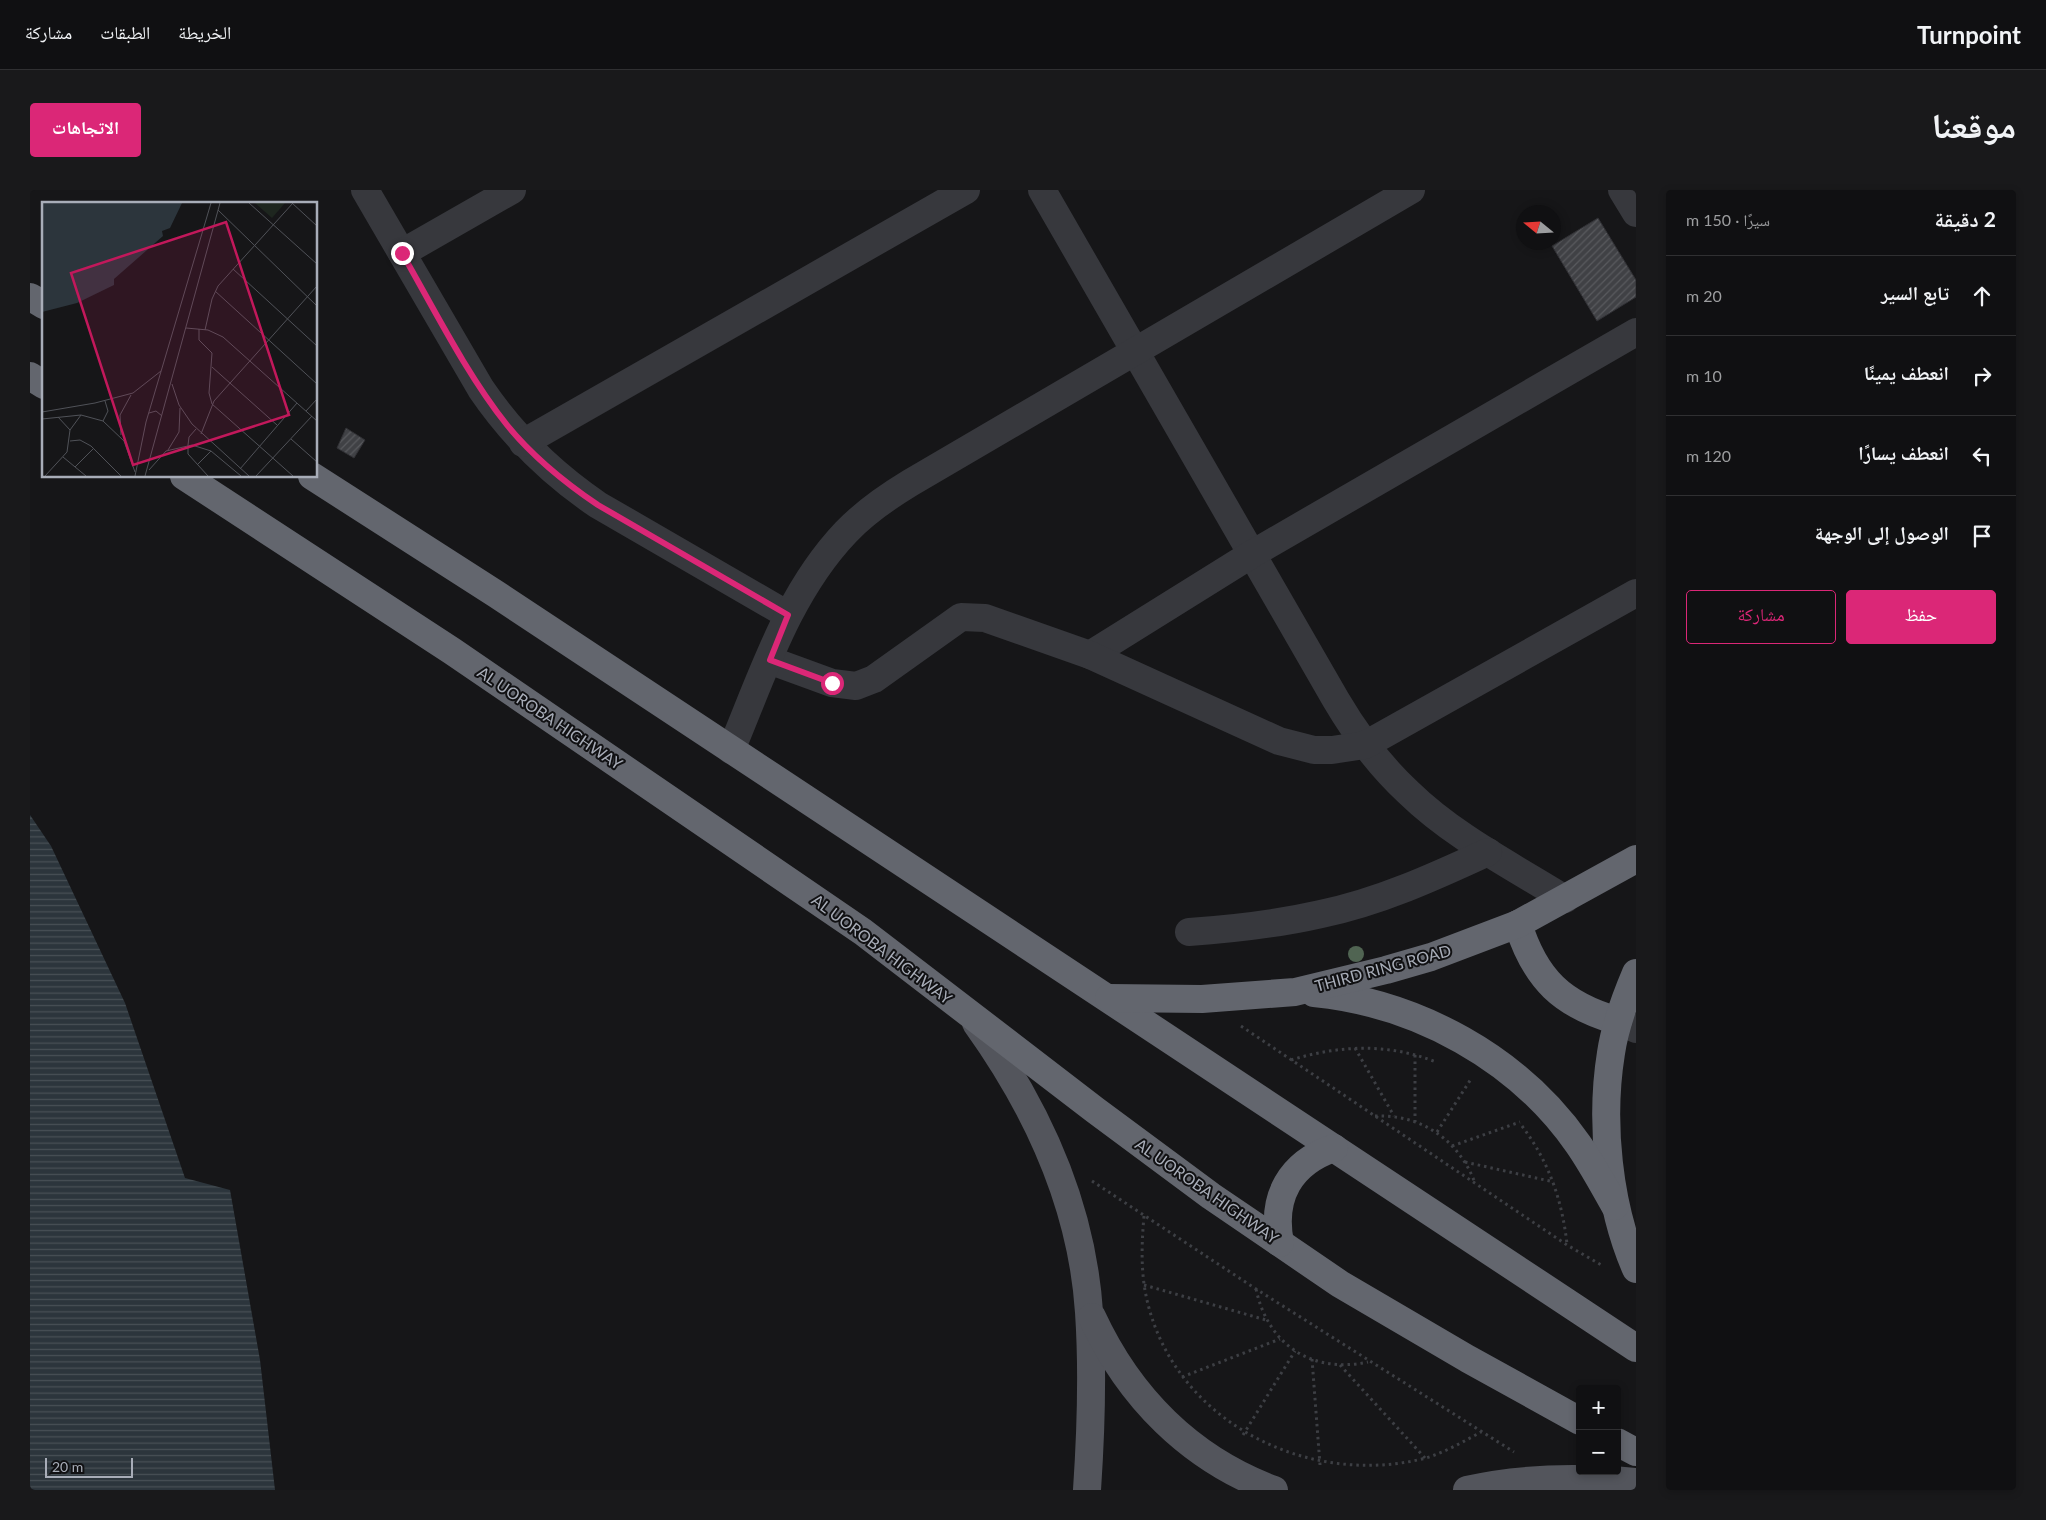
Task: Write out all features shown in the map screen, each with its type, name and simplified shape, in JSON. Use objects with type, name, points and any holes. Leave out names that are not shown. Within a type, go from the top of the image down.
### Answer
[{"type":"highway","points":[[30,297],[42,304]]},
{"type":"highway","points":[[30,376],[42,384]]},
{"type":"highway","name":"AL UOROBA HIGHWAY","points":[[187,478],[452,651],[863,932],[1196,1185],[1280,1243],[1374,1304],[1576,1419]]},
{"type":"highway","points":[[315,478],[496,594],[1636,1348]]},
{"type":"highway","name":"THIRD RING ROAD","points":[[1109,998],[1202,999],[1295,992],[1386,970],[1431,957],[1518,924],[1636,858]]},
{"type":"highway","points":[[1518,924],[1524,944],[1534,963],[1551,985],[1578,1007],[1598,1016],[1627,1025]]},
{"type":"highway","points":[[1623,1269],[1608,1147],[1607,1107],[1611,1052],[1627,1025],[1636,973]]},
{"type":"highway","points":[[1295,992],[1332,995],[1403,1012],[1436,1026],[1484,1054],[1528,1088],[1554,1114],[1577,1143],[1615,1206]]},
{"type":"highway","points":[[1280,1243],[1277,1228],[1277,1212],[1280,1198],[1287,1184],[1296,1171],[1307,1161],[1320,1153],[1334,1148]]},
{"type":"highway","points":[[1621,1444],[1636,1452]]},
{"type":"main road","points":[[971,1015],[1011,1074],[1029,1105],[1052,1154],[1072,1214],[1082,1258],[1089,1311],[1090,1396],[1087,1490]]},
{"type":"main road","points":[[1089,1311],[1104,1344],[1123,1374],[1144,1401],[1169,1427],[1197,1449],[1227,1468],[1274,1490]]},
{"type":"main road","points":[[1467,1490],[1516,1482],[1557,1479],[1636,1482]]},
{"type":"street","points":[[365,190],[481,389],[523,443],[571,487],[598,505],[788,615]]},
{"type":"street","points":[[402,253],[512,190]]},
{"type":"street","points":[[523,443],[966,190]]},
{"type":"street","points":[[1042,190],[1336,700],[1365,745],[1409,794],[1434,815],[1488,852],[1565,899]]},
{"type":"street","points":[[731,750],[788,615],[814,570],[847,530],[867,513],[910,483],[1411,190]]},
{"type":"street","points":[[1622,190],[1636,212]]},
{"type":"street","points":[[1090,655],[1252,554],[1636,332]]},
{"type":"street","points":[[770,660],[832,683],[856,686],[874,679],[961,617],[985,618],[1090,655],[1279,742],[1314,750],[1332,750],[1365,745],[1636,593]]},
{"type":"street","points":[[1189,932],[1252,926],[1323,914],[1409,887],[1488,852]]},
{"type":"path","points":[[1202,999],[1567,1245],[1623,1269]]},
{"type":"path","points":[[1291,1060],[1312,1053],[1355,1047],[1396,1050],[1444,1065]]},
{"type":"path","points":[[1355,1047],[1394,1117]]},
{"type":"path","points":[[1415,1055],[1415,1122]]},
{"type":"path","points":[[1465,1076],[1476,1083]]},
{"type":"path","points":[[1437,1132],[1470,1079]]},
{"type":"path","points":[[1375,1116],[1394,1117],[1415,1122],[1437,1132],[1465,1162],[1475,1183]]},
{"type":"path","points":[[1515,1117],[1534,1140],[1554,1182],[1562,1210],[1567,1245]]},
{"type":"path","points":[[1452,1146],[1520,1122]]},
{"type":"path","points":[[1465,1162],[1554,1182]]},
{"type":"path","points":[[1090,1180],[1368,1361],[1515,1453]]},
{"type":"path","points":[[1144,1216],[1142,1247],[1144,1285],[1152,1318],[1162,1342],[1182,1377],[1209,1409],[1243,1435],[1280,1453],[1320,1465],[1346,1468],[1373,1468],[1426,1458],[1445,1451],[1481,1432]]},
{"type":"path","points":[[1144,1285],[1266,1320]]},
{"type":"path","points":[[1256,1289],[1266,1320],[1280,1339],[1295,1350],[1312,1360],[1340,1365],[1368,1361]]},
{"type":"path","points":[[1182,1377],[1280,1339]]},
{"type":"path","points":[[1243,1435],[1295,1350]]},
{"type":"path","points":[[1312,1360],[1320,1465]]},
{"type":"path","points":[[1340,1365],[1426,1458]]},
{"type":"shaded area","points":[[30,815],[51,846],[125,1003],[185,1178],[230,1190],[260,1360],[275,1490],[30,1490]]},
{"type":"building","points":[[1598,218],[1636,280],[1636,297],[1597,321],[1554,250],[1561,250],[1561,241]]},
{"type":"building","points":[[346,428],[365,440],[354,458],[337,448]]},
{"type":"route","points":[[402,253],[481,389],[508,426],[546,466],[571,487],[598,505],[788,615],[770,660],[832,683]]}]
